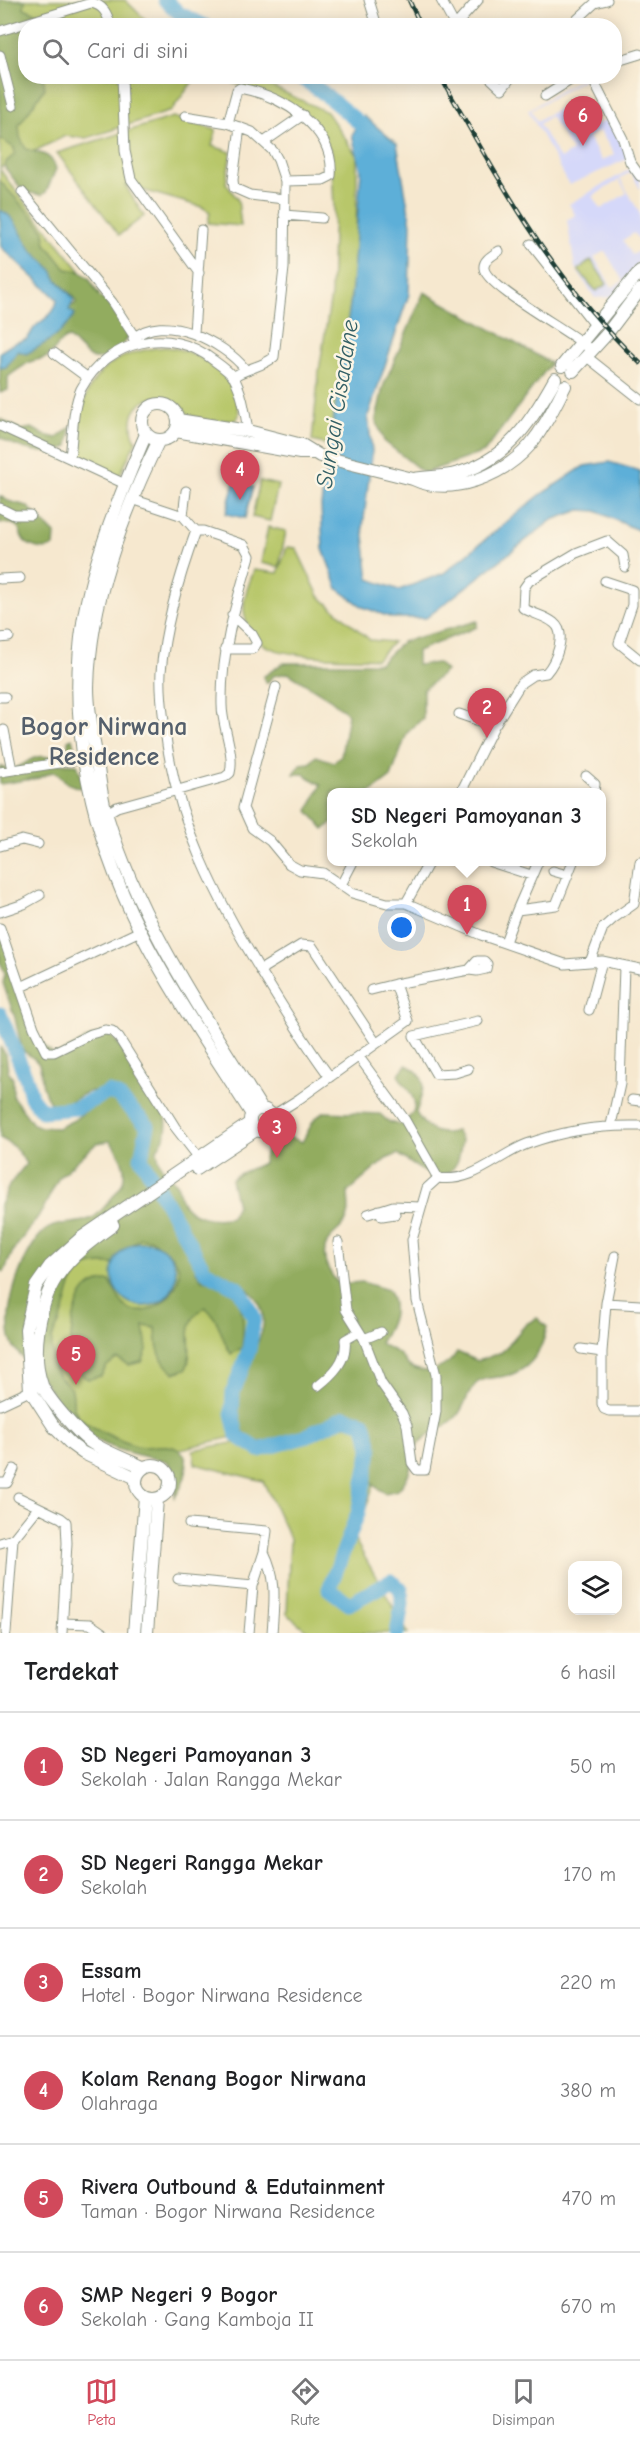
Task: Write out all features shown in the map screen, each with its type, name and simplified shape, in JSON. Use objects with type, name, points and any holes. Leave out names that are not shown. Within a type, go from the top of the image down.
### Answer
[{"type":"street","points":[[369,0],[375,18]]},
{"type":"street","points":[[441,0],[451,18]]},
{"type":"street","points":[[462,18],[478,0]]},
{"type":"street","points":[[578,18],[594,2],[607,0]]},
{"type":"street","points":[[37,18],[80,3],[99,4],[108,18]]},
{"type":"street","points":[[0,31],[18,25]]},
{"type":"street","points":[[622,60],[640,54]]},
{"type":"street","points":[[0,55],[13,106]]},
{"type":"street","points":[[122,84],[125,151],[131,179],[199,273]]},
{"type":"street","points":[[545,96],[564,84]]},
{"type":"street","points":[[595,84],[623,140],[630,162],[640,176]]},
{"type":"street","points":[[228,123],[237,90],[240,88],[267,96],[303,115],[327,148],[330,156],[331,176],[323,180],[285,182]]},
{"type":"street","points":[[264,142],[303,115]]},
{"type":"street","points":[[185,116],[228,123],[240,127],[264,142],[278,160],[285,182],[284,268],[274,357],[245,369],[233,377]]},
{"type":"street","points":[[240,127],[232,180],[234,188],[250,195],[284,199]]},
{"type":"street","points":[[22,192],[108,296],[137,339]]},
{"type":"street","points":[[284,215],[322,218]]},
{"type":"street","points":[[195,333],[201,230]]},
{"type":"street","points":[[531,244],[595,325]]},
{"type":"street","points":[[499,251],[485,262],[484,267],[488,276],[528,308],[582,343],[589,354],[640,399]]},
{"type":"street","points":[[568,368],[595,325],[640,271]]},
{"type":"street","points":[[177,425],[300,453],[317,454],[425,484],[456,485],[487,475],[504,466],[529,446],[546,423],[560,383],[555,372],[568,368],[589,354],[640,290]]},
{"type":"street","points":[[70,457],[78,398],[88,378],[116,352],[153,329],[174,329],[195,333],[237,358],[245,369]]},
{"type":"street","points":[[137,339],[178,342],[209,356],[233,377],[244,404],[248,431]]},
{"type":"street","points":[[54,353],[88,378]]},
{"type":"street","points":[[560,383],[573,380],[568,368]]},
{"type":"street","points":[[159,404],[171,408],[177,425],[168,438],[159,440],[146,434],[142,428],[143,415],[152,405],[159,404]]},
{"type":"street","points":[[177,425],[248,431],[302,444],[317,454]]},
{"type":"street","points":[[0,426],[124,484]]},
{"type":"street","points":[[146,434],[124,484],[104,543],[77,693],[85,759],[115,874],[140,931],[180,988]]},
{"type":"street","points":[[159,440],[132,499],[89,623],[88,687],[101,816],[180,988],[254,1119],[267,1130],[272,1123],[272,1116],[267,1110],[254,1119],[199,1158],[166,1184]]},
{"type":"street","points":[[183,516],[186,491]]},
{"type":"street","points":[[101,816],[117,807],[230,773],[222,711],[225,649],[232,615],[250,556],[248,550],[235,541],[196,531],[183,516],[132,499]]},
{"type":"street","points":[[2,512],[18,515],[30,514]]},
{"type":"street","points":[[196,531],[169,618],[161,674],[166,741],[175,790],[194,843],[241,941],[330,1077]]},
{"type":"street","points":[[463,788],[494,726],[521,683],[533,675],[546,673],[556,657],[560,633],[557,626],[522,607],[524,588],[529,581],[576,553],[607,541],[623,555],[625,567]]},
{"type":"street","points":[[0,579],[20,578]]},
{"type":"street","points":[[605,581],[632,590],[632,604],[619,643],[640,660]]},
{"type":"street","points":[[225,649],[253,649],[257,643],[252,634],[232,615]]},
{"type":"street","points":[[276,687],[243,808],[245,819],[255,832],[270,841],[295,868],[323,873],[352,893],[387,903],[406,903],[481,935],[565,964],[602,962],[640,969]]},
{"type":"street","points":[[459,714],[494,726]]},
{"type":"street","points":[[4,730],[12,770]]},
{"type":"street","points":[[0,772],[85,759]]},
{"type":"street","points":[[586,776],[595,784],[594,788]]},
{"type":"street","points":[[0,846],[21,840],[38,844]]},
{"type":"street","points":[[590,962],[603,928],[634,904],[640,861]]},
{"type":"street","points":[[340,885],[350,866]]},
{"type":"street","points":[[406,903],[426,866]]},
{"type":"street","points":[[505,866],[531,875]]},
{"type":"street","points":[[505,942],[536,866]]},
{"type":"street","points":[[518,910],[556,905],[571,866]]},
{"type":"street","points":[[553,871],[567,875]]},
{"type":"street","points":[[0,912],[24,904],[40,895]]},
{"type":"street","points":[[0,928],[34,1028],[46,1052],[54,1052],[91,1034],[105,1030],[112,1031],[120,1038],[175,1126],[199,1158]]},
{"type":"street","points":[[21,987],[140,931]]},
{"type":"street","points":[[260,970],[300,945],[312,946],[376,1043]]},
{"type":"street","points":[[589,1010],[602,962]]},
{"type":"street","points":[[610,1125],[620,1084],[624,967]]},
{"type":"street","points":[[371,990],[469,970]]},
{"type":"street","points":[[395,984],[414,1036],[436,1074],[455,1073],[468,1069]]},
{"type":"street","points":[[272,1116],[408,1021]]},
{"type":"street","points":[[414,1036],[478,1021]]},
{"type":"street","points":[[359,1057],[405,1120],[438,1178]]},
{"type":"street","points":[[143,1467],[136,1478],[138,1491],[151,1498],[162,1497],[169,1488],[168,1472],[159,1466],[143,1467],[100,1448],[83,1436],[42,1386],[37,1355],[38,1336],[48,1293],[56,1277],[70,1260],[96,1238],[254,1119]]},
{"type":"street","points":[[438,1178],[450,1180],[471,1175],[529,1143],[610,1125],[640,1126]]},
{"type":"street","points":[[338,1242],[346,1310],[361,1335],[381,1383],[404,1419],[412,1463],[418,1470],[425,1470],[436,1412],[436,1376],[419,1311],[412,1240],[427,1188],[438,1178]]},
{"type":"street","points":[[136,1478],[90,1457],[72,1445],[54,1427],[30,1390],[26,1329],[36,1286],[50,1266],[72,1245],[151,1195]]},
{"type":"street","points":[[368,1214],[393,1206],[421,1208]]},
{"type":"street","points":[[615,1257],[606,1303],[601,1398],[604,1409],[618,1413],[640,1411]]},
{"type":"street","points":[[606,1303],[640,1305]]},
{"type":"street","points":[[318,1386],[335,1371],[346,1351],[345,1340],[381,1332]]},
{"type":"street","points":[[581,1349],[602,1352]]},
{"type":"street","points":[[0,1405],[42,1386]]},
{"type":"street","points":[[0,1483],[7,1483],[14,1469]]},
{"type":"street","points":[[18,1497],[61,1518],[67,1529],[63,1628],[90,1624],[103,1633]]},
{"type":"street","points":[[134,1633],[151,1498]]},
{"type":"street","points":[[147,1633],[151,1498]]},
{"type":"street","points":[[0,1543],[13,1539],[38,1508]]},
{"type":"street","points":[[189,1524],[267,1531],[264,1552],[253,1586],[249,1633]]},
{"type":"street","points":[[6,1633],[13,1539]]},
{"type":"street","points":[[264,1552],[275,1581],[272,1633]]},
{"type":"street","points":[[178,1579],[253,1586]]},
{"type":"shaded area","points":[[571,84],[576,84],[531,110],[537,121],[580,97],[596,125],[609,118],[591,84],[632,157],[569,185],[528,110]],"holes":[[[550,116],[572,151],[560,159],[539,124]],[[600,131],[614,154],[602,161],[588,137]]]},
{"type":"shaded area","points":[[634,167],[640,178],[640,189],[631,172],[620,178],[640,214],[640,242],[634,233],[623,240],[632,255],[640,250],[640,260],[612,297],[595,298],[575,268],[567,220],[575,215],[569,204]],"holes":[[[619,180],[627,193],[601,209],[593,196]],[[605,251],[623,281],[612,287],[594,257]]]},
{"type":"green space","points":[[0,0],[125,0],[144,18],[18,18],[18,84],[191,84],[171,111],[87,138],[65,136],[0,168]]},
{"type":"green space","points":[[0,0],[25,0],[24,8],[48,18],[18,18],[18,84],[44,84],[45,88],[19,125],[20,137],[26,149],[48,157],[54,163],[56,169],[46,192],[42,195],[24,192],[5,168],[6,162],[15,154],[14,148],[0,138]]},
{"type":"green space","points":[[236,84],[266,84],[327,112],[357,156],[356,262],[331,446],[312,441],[319,371],[331,295],[334,207],[331,151],[301,110]]},
{"type":"green space","points":[[173,117],[216,130],[212,146],[231,152],[226,183],[238,200],[241,226],[208,223],[210,212],[202,207],[125,185],[144,216],[119,235],[57,153]]},
{"type":"green space","points":[[0,169],[99,294],[87,300],[0,211]]},
{"type":"green space","points":[[0,181],[41,226],[46,244],[66,269],[79,271],[89,278],[99,296],[112,307],[129,335],[113,353],[96,359],[88,356],[69,338],[66,339],[47,357],[30,362],[10,375],[8,390],[0,393],[0,366],[16,349],[68,305],[74,305],[76,302],[74,297],[36,261],[0,217]]},
{"type":"green space","points":[[591,260],[607,284],[596,291],[578,270]]},
{"type":"green space","points":[[424,292],[551,363],[484,452],[424,473],[384,441],[376,420],[383,387]]},
{"type":"green space","points":[[166,347],[192,354],[216,368],[232,389],[237,401],[239,415],[236,420],[211,421],[188,415],[181,406],[172,401],[152,398],[137,408],[133,416],[132,429],[136,441],[119,477],[78,458],[76,452],[82,410],[88,391],[95,379],[104,369],[126,356]]},
{"type":"green space","points":[[0,419],[21,430],[32,428],[44,435],[57,438],[71,427],[68,446],[52,452],[25,449],[0,437]]},
{"type":"green space","points":[[260,481],[278,485],[270,521],[252,517]]},
{"type":"green space","points":[[0,496],[8,501],[27,506],[55,534],[54,546],[46,549],[32,546],[24,541],[18,527],[13,524],[0,523]]},
{"type":"green space","points":[[268,527],[286,531],[279,567],[261,563]]},
{"type":"green space","points":[[287,547],[296,548],[319,596],[370,640],[393,642],[377,659],[282,652],[269,648],[254,635],[246,619],[244,605],[254,570],[278,573]]},
{"type":"green space","points":[[477,621],[477,627],[417,651],[417,665],[438,663],[446,671],[423,690],[423,718],[407,733],[391,777],[376,788],[327,788],[327,827],[324,829],[308,811],[321,785],[304,774],[294,774],[300,764],[310,763],[316,756],[334,762],[341,756],[348,714],[330,699],[288,673],[273,676],[267,683],[263,677],[283,663],[380,663],[402,642]]},
{"type":"green space","points":[[72,738],[76,754],[61,757],[55,763],[77,764],[84,785],[79,788],[67,783],[57,773],[52,772],[39,778],[0,784],[0,766],[10,769],[37,757],[57,757],[68,748],[68,740]]},
{"type":"green space","points":[[0,928],[36,1038],[54,1055],[69,1050],[99,1034],[114,1038],[166,1115],[166,1133],[157,1149],[161,1166],[177,1185],[184,1205],[202,1217],[217,1219],[231,1217],[237,1205],[231,1180],[242,1172],[263,1163],[269,1138],[279,1133],[302,1142],[314,1120],[323,1112],[380,1114],[389,1122],[400,1125],[413,1113],[414,1101],[398,1075],[406,1065],[419,1074],[423,1091],[416,1113],[432,1130],[443,1133],[456,1131],[462,1141],[457,1162],[450,1171],[443,1175],[435,1175],[419,1169],[398,1154],[386,1159],[348,1192],[348,1216],[325,1247],[325,1259],[329,1270],[339,1284],[362,1282],[388,1290],[393,1311],[380,1343],[398,1353],[407,1365],[422,1371],[442,1366],[457,1352],[478,1361],[502,1352],[526,1324],[537,1318],[547,1327],[538,1352],[528,1365],[514,1373],[478,1382],[456,1417],[419,1443],[408,1474],[398,1490],[385,1493],[374,1485],[368,1468],[370,1442],[368,1433],[363,1424],[353,1416],[340,1419],[292,1442],[253,1442],[240,1428],[232,1412],[231,1399],[235,1386],[261,1335],[262,1310],[255,1297],[245,1287],[220,1271],[206,1269],[196,1271],[202,1280],[223,1285],[237,1298],[242,1314],[242,1348],[231,1354],[214,1317],[205,1307],[192,1321],[189,1336],[189,1360],[186,1369],[174,1373],[169,1368],[159,1353],[156,1328],[144,1326],[147,1350],[142,1362],[129,1365],[117,1359],[107,1366],[101,1376],[88,1379],[79,1373],[71,1352],[72,1328],[78,1304],[88,1288],[98,1282],[110,1281],[124,1306],[135,1311],[144,1311],[162,1303],[175,1288],[178,1279],[178,1265],[172,1256],[152,1240],[140,1238],[120,1253],[114,1264],[91,1266],[79,1272],[70,1288],[53,1337],[52,1351],[57,1373],[71,1388],[73,1405],[76,1414],[81,1419],[104,1433],[136,1446],[168,1446],[180,1451],[184,1456],[186,1470],[175,1497],[174,1472],[167,1461],[120,1450],[88,1435],[69,1416],[43,1380],[13,1346],[9,1321],[10,1306],[18,1276],[30,1250],[43,1232],[50,1228],[79,1222],[97,1215],[122,1184],[124,1171],[121,1158],[110,1141],[97,1143],[59,1177],[42,1211],[13,1251],[4,1272],[0,1270],[0,1205],[10,1184],[26,1164],[15,1148],[0,1138],[0,1047],[6,1055],[8,1071],[13,1079],[13,1097],[33,1124],[58,1128],[74,1120],[95,1103],[103,1101],[102,1093],[92,1091],[60,1106],[54,1106],[49,1102],[39,1065],[22,1050],[15,1018],[3,983],[5,974],[0,962]]},
{"type":"green space","points":[[155,1216],[234,1286],[252,1328],[234,1387],[237,1436],[146,1457],[86,1426],[52,1378],[50,1314],[95,1251]]},
{"type":"green space","points":[[370,1423],[383,1457],[355,1540],[408,1633],[310,1633],[287,1614],[290,1539],[263,1481],[195,1464],[193,1450],[323,1427]]},
{"type":"water","points":[[364,116],[397,144],[411,224],[409,294],[368,416],[372,451],[363,527],[369,579],[399,590],[444,573],[540,495],[584,466],[609,462],[640,471],[640,531],[596,511],[580,510],[552,520],[426,618],[392,618],[363,607],[338,589],[323,549],[321,505],[351,298],[361,171],[352,135]]},
{"type":"water","points":[[0,210],[10,217],[31,249],[49,266],[57,280],[74,299],[69,310],[75,314],[54,337],[26,354],[18,351],[6,367],[0,368],[0,352],[14,343],[27,339],[35,327],[52,312],[57,299],[1,247]]},
{"type":"water","points":[[234,482],[253,487],[245,518],[226,514]]},
{"type":"water","points":[[144,1242],[162,1248],[170,1256],[176,1274],[170,1292],[162,1300],[144,1306],[126,1300],[118,1292],[112,1274],[118,1256],[126,1248]]},
{"type":"waterway","name":"Sungai Cisadane","points":[[165,0],[180,14],[188,18]]},
{"type":"waterway","name":"Sungai Cisadane","points":[[310,84],[369,131],[372,138]]},
{"type":"waterway","points":[[0,1014],[27,1080],[31,1097],[42,1111],[76,1108],[109,1092],[118,1096],[148,1126],[141,1158],[205,1271],[239,1289],[254,1317],[249,1350],[233,1392],[232,1413],[237,1436],[259,1450],[304,1437],[345,1417],[364,1423],[371,1447],[358,1513],[329,1589],[349,1604],[391,1581],[401,1589],[402,1604],[397,1633]]},
{"type":"railway","points":[[409,0],[417,18]]},
{"type":"railway","points":[[445,84],[506,191],[553,263],[579,297],[640,363]]},
{"type":"place","name":"SMP Negeri 9 Bogor","points":[[583,146]]},
{"type":"place","name":"Kolam Renang Bogor Nirwana","points":[[240,500]]},
{"type":"place","name":"SD Negeri Rangga Mekar","points":[[487,738]]},
{"type":"place","name":"SD Negeri Pamoyanan 3","points":[[467,935]]},
{"type":"place","name":"Essam","points":[[277,1158]]},
{"type":"place","name":"Rivera Outbound & Edutainment","points":[[76,1385]]},
{"type":"district","name":"Bogor Nirwana Residence","points":[[104,741]]}]
